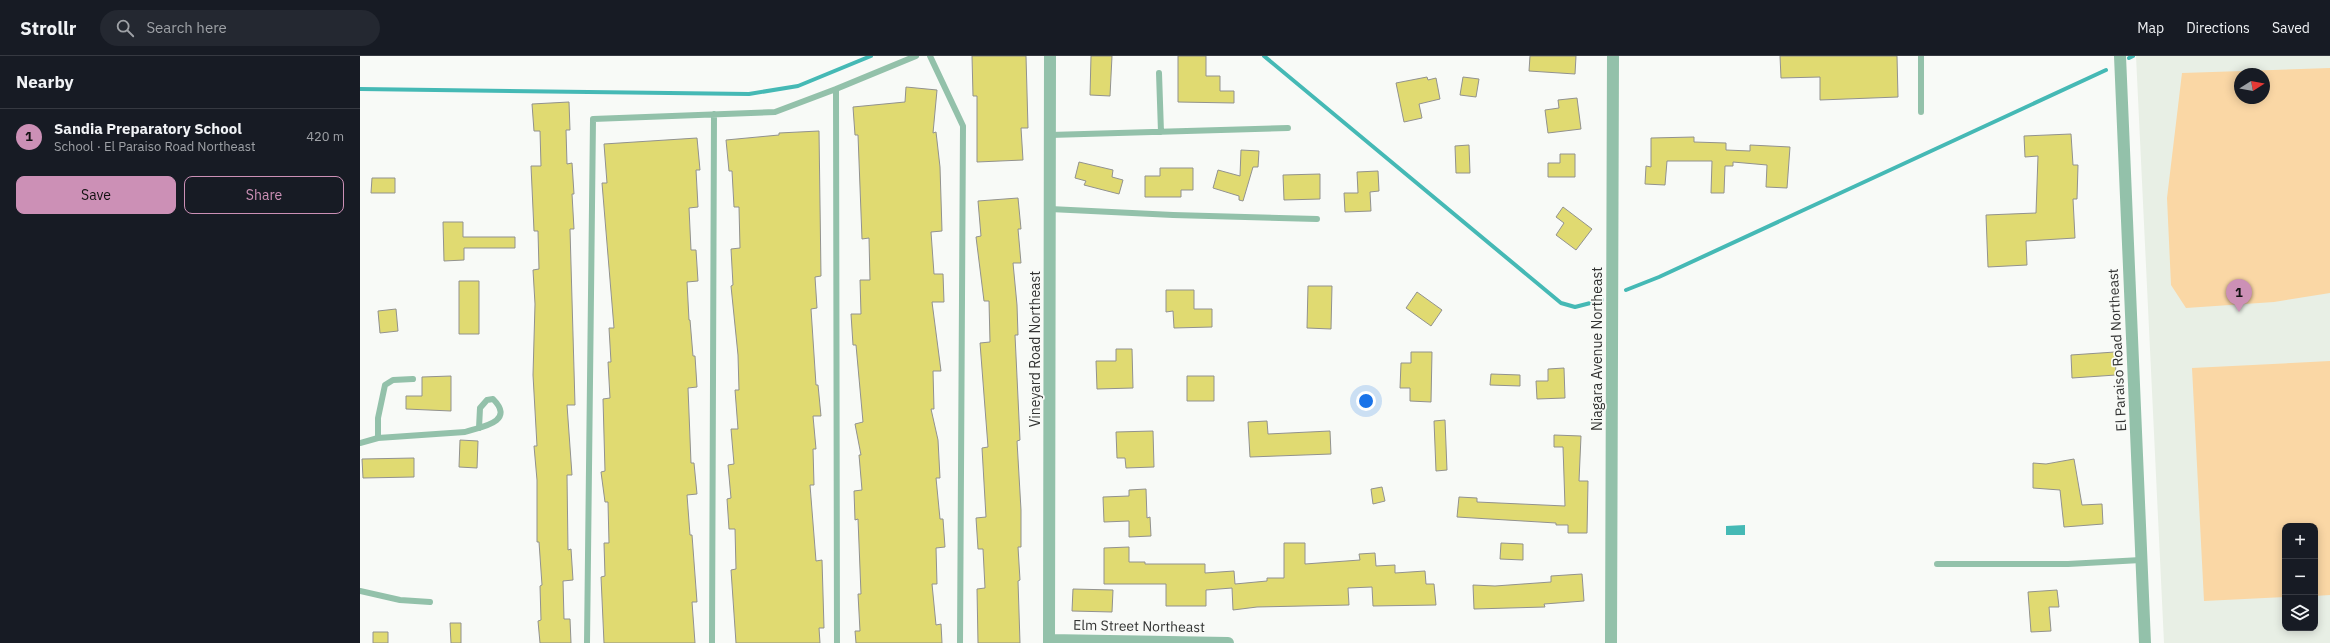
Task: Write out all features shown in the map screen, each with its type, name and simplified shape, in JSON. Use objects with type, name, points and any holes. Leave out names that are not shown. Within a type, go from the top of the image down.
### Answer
[{"type":"street","name":"Vineyard Road Northeast","points":[[1049,641],[1050,56]]},
{"type":"street","name":"Niagara Avenue Northeast","points":[[1611,643],[1613,56]]},
{"type":"street","name":"El Paraiso Road Northeast","points":[[2120,56],[2145,643]]},
{"type":"street","name":"Elm Street Northeast","points":[[1049,641],[1228,643]]},
{"type":"lane","points":[[588,643],[593,119],[775,112],[916,56]]},
{"type":"lane","points":[[930,56],[963,126],[960,643]]},
{"type":"lane","points":[[1921,56],[1921,112]]},
{"type":"lane","points":[[1159,73],[1162,132]]},
{"type":"lane","points":[[836,89],[837,643]]},
{"type":"lane","points":[[712,643],[714,114]]},
{"type":"lane","points":[[1050,135],[1288,128]]},
{"type":"lane","points":[[1050,209],[1173,215],[1317,218]]},
{"type":"lane","points":[[378,438],[378,418],[386,385],[393,380],[413,379]]},
{"type":"lane","points":[[360,443],[378,438],[465,432],[479,428],[497,422],[500,415],[499,405],[493,399],[487,400],[480,408],[479,428]]},
{"type":"lane","points":[[1937,564],[2068,564],[2141,560]]},
{"type":"lane","points":[[360,591],[400,600],[430,602]]},
{"type":"shaded area","points":[[2136,56],[2330,56],[2330,643],[2164,643]]},
{"type":"shaded area","points":[[2330,68],[2330,293],[2274,302],[2186,308],[2171,285],[2167,198],[2182,73],[2234,71],[2234,104],[2270,104],[2270,70]]},
{"type":"shaded area","points":[[2330,361],[2330,595],[2318,596],[2318,523],[2282,523],[2282,597],[2204,601],[2192,368]]},
{"type":"water","points":[[1745,525],[1745,535],[1726,535],[1726,526]]},
{"type":"building","points":[[972,56],[1026,56],[1028,128],[1021,128],[1023,160],[977,162],[977,96],[973,96]]},
{"type":"building","points":[[1091,56],[1112,56],[1110,96],[1090,95]]},
{"type":"building","points":[[1178,56],[1206,56],[1206,76],[1220,76],[1220,91],[1234,91],[1234,103],[1178,102]]},
{"type":"building","points":[[1530,56],[1576,56],[1575,74],[1529,71]]},
{"type":"building","points":[[1780,56],[1897,56],[1898,97],[1820,100],[1820,77],[1781,78]]},
{"type":"building","points":[[1427,77],[1428,80],[1436,78],[1440,99],[1419,104],[1422,118],[1404,122],[1396,83]]},
{"type":"building","points":[[1463,77],[1479,79],[1476,97],[1460,95]]},
{"type":"building","points":[[906,87],[937,90],[933,133],[936,132],[940,167],[942,231],[931,232],[934,274],[943,274],[944,302],[932,302],[941,371],[933,371],[934,409],[931,409],[938,440],[940,478],[936,478],[940,519],[943,519],[945,547],[936,548],[937,584],[932,584],[936,625],[941,624],[942,643],[856,643],[855,631],[860,631],[858,594],[861,594],[858,519],[855,520],[854,491],[862,490],[859,455],[861,455],[855,424],[863,422],[856,345],[853,345],[851,314],[861,314],[860,280],[870,280],[869,238],[862,239],[858,135],[855,135],[853,107],[905,102]]},
{"type":"building","points":[[1577,98],[1581,129],[1548,133],[1545,110],[1559,108],[1558,100]]},
{"type":"building","points":[[569,102],[570,130],[566,130],[567,164],[572,163],[574,194],[572,194],[574,229],[570,229],[575,405],[567,405],[572,475],[567,475],[568,550],[571,549],[573,580],[563,581],[564,619],[570,619],[571,643],[540,643],[538,621],[541,620],[540,586],[542,585],[539,542],[537,542],[537,480],[534,446],[537,446],[533,375],[535,304],[533,270],[539,269],[538,231],[534,231],[531,166],[541,166],[540,131],[534,131],[532,104]]},
{"type":"building","points":[[819,131],[821,276],[815,277],[817,308],[811,309],[816,385],[818,385],[821,416],[813,416],[816,449],[813,449],[814,485],[810,485],[816,561],[822,560],[824,628],[819,628],[820,643],[736,643],[731,570],[736,569],[735,529],[729,529],[727,499],[731,498],[728,465],[734,464],[731,429],[738,429],[735,390],[739,390],[738,355],[731,286],[733,285],[731,249],[740,248],[739,207],[734,207],[732,171],[729,171],[726,140],[779,135],[779,133]]},
{"type":"building","points":[[2071,134],[2073,165],[2078,165],[2077,199],[2073,199],[2075,238],[2026,241],[2027,265],[1988,267],[1986,215],[2036,213],[2038,156],[2025,157],[2024,136]]},
{"type":"building","points":[[1694,137],[1694,142],[1726,143],[1726,150],[1750,151],[1750,145],[1790,147],[1787,188],[1766,187],[1767,165],[1733,162],[1733,166],[1725,166],[1724,193],[1711,193],[1712,161],[1667,161],[1665,185],[1645,184],[1646,166],[1651,167],[1651,138]]},
{"type":"building","points":[[697,138],[700,170],[696,170],[698,207],[689,208],[691,250],[696,250],[698,281],[687,282],[689,320],[693,356],[695,356],[697,387],[688,388],[691,463],[694,463],[697,494],[687,495],[690,535],[692,535],[697,602],[692,602],[695,643],[604,643],[601,577],[605,576],[604,543],[609,543],[608,502],[605,502],[601,472],[605,471],[603,399],[610,398],[608,362],[611,362],[609,328],[614,328],[602,183],[607,183],[604,144]]},
{"type":"building","points":[[1469,145],[1470,173],[1456,173],[1455,146]]},
{"type":"building","points":[[1241,150],[1259,151],[1258,167],[1253,167],[1243,201],[1239,200],[1239,196],[1213,188],[1218,170],[1240,176]]},
{"type":"building","points":[[1560,154],[1575,154],[1575,177],[1548,177],[1548,163],[1560,163]]},
{"type":"building","points":[[1079,162],[1113,170],[1112,177],[1123,180],[1119,194],[1084,185],[1086,181],[1075,178]]},
{"type":"building","points":[[1160,168],[1193,168],[1193,190],[1181,190],[1181,197],[1145,197],[1145,176],[1160,176]]},
{"type":"building","points":[[1378,171],[1379,191],[1370,192],[1371,211],[1345,212],[1344,193],[1358,193],[1357,172]]},
{"type":"building","points":[[1320,174],[1320,199],[1284,200],[1283,175]]},
{"type":"building","points":[[372,178],[395,178],[395,193],[371,193]]},
{"type":"building","points":[[1018,198],[1021,229],[1018,229],[1021,263],[1013,263],[1017,305],[1018,335],[1015,335],[1020,440],[1017,441],[1021,510],[1021,547],[1018,547],[1020,580],[1018,581],[1020,643],[978,643],[977,589],[985,588],[983,549],[978,549],[976,518],[986,517],[982,448],[988,447],[980,343],[990,342],[989,301],[984,301],[976,237],[981,236],[978,201]]},
{"type":"building","points":[[1563,207],[1592,229],[1576,250],[1556,235],[1564,223],[1556,217]]},
{"type":"building","points":[[443,222],[463,222],[463,237],[515,237],[515,248],[464,248],[464,260],[444,261]]},
{"type":"building","points":[[459,281],[479,281],[479,334],[459,334]]},
{"type":"building","points":[[1308,286],[1332,286],[1331,329],[1307,328]]},
{"type":"building","points":[[1166,290],[1194,290],[1194,309],[1212,309],[1212,327],[1174,328],[1173,311],[1166,312]]},
{"type":"building","points":[[1417,292],[1442,310],[1431,326],[1406,308]]},
{"type":"building","points":[[396,309],[398,331],[380,333],[378,311]]},
{"type":"building","points":[[1116,349],[1132,349],[1133,388],[1097,389],[1096,361],[1116,361]]},
{"type":"building","points":[[1411,352],[1432,352],[1431,402],[1410,401],[1410,388],[1400,388],[1401,363],[1411,363]]},
{"type":"building","points":[[2115,352],[2116,375],[2072,378],[2071,355]]},
{"type":"building","points":[[1564,368],[1565,398],[1537,399],[1536,381],[1548,381],[1548,369]]},
{"type":"building","points":[[1491,374],[1520,375],[1520,386],[1490,385]]},
{"type":"building","points":[[451,376],[451,411],[406,409],[406,396],[422,396],[422,377]]},
{"type":"building","points":[[1187,376],[1214,376],[1214,401],[1187,401]]},
{"type":"building","points":[[1445,420],[1447,470],[1436,471],[1434,421]]},
{"type":"building","points":[[1267,421],[1268,434],[1330,431],[1331,454],[1250,457],[1248,422]]},
{"type":"building","points":[[1153,431],[1154,467],[1126,468],[1125,458],[1117,458],[1116,432]]},
{"type":"building","points":[[1554,435],[1581,436],[1579,481],[1588,481],[1587,533],[1568,533],[1568,525],[1556,525],[1556,523],[1457,517],[1459,497],[1477,498],[1477,502],[1565,506],[1563,447],[1554,447]]},
{"type":"building","points":[[460,440],[478,441],[477,468],[459,467]]},
{"type":"building","points":[[414,458],[414,477],[363,478],[362,459]]},
{"type":"building","points":[[2074,459],[2082,505],[2102,504],[2103,524],[2064,527],[2060,490],[2033,488],[2033,463],[2046,464]]},
{"type":"building","points":[[1382,487],[1385,501],[1373,504],[1371,489]]},
{"type":"building","points":[[1146,489],[1147,518],[1150,517],[1151,536],[1129,537],[1129,521],[1104,522],[1103,497],[1129,496],[1129,490]]},
{"type":"building","points":[[1284,543],[1305,543],[1305,564],[1360,560],[1359,554],[1375,553],[1376,566],[1395,565],[1395,573],[1425,571],[1426,584],[1434,584],[1436,605],[1373,606],[1372,587],[1348,588],[1349,605],[1257,607],[1233,610],[1232,588],[1206,590],[1206,606],[1166,606],[1166,584],[1104,584],[1104,548],[1129,547],[1129,562],[1145,562],[1145,564],[1205,564],[1205,573],[1234,571],[1235,584],[1267,581],[1267,578],[1284,578]]},
{"type":"building","points":[[1501,543],[1523,544],[1523,560],[1500,559]]},
{"type":"building","points":[[1582,574],[1584,601],[1544,604],[1545,607],[1474,609],[1473,585],[1495,586],[1551,582],[1551,576]]},
{"type":"building","points":[[1073,589],[1113,590],[1112,612],[1072,611]]},
{"type":"building","points":[[2057,590],[2059,607],[2049,607],[2051,631],[2031,632],[2028,592]]},
{"type":"building","points":[[450,623],[461,623],[461,643],[451,643]]},
{"type":"building","points":[[373,632],[388,632],[388,643],[373,643]]},
{"type":"waterway","points":[[360,89],[749,94],[798,86],[871,56]]},
{"type":"waterway","points":[[1264,56],[1561,303],[1575,307],[1602,300]]},
{"type":"waterway","points":[[2129,58],[2133,56]]},
{"type":"waterway","points":[[1626,290],[1659,277],[2106,70]]},
{"type":"place","name":"Sandia Preparatory School","points":[[2239,312]]}]
